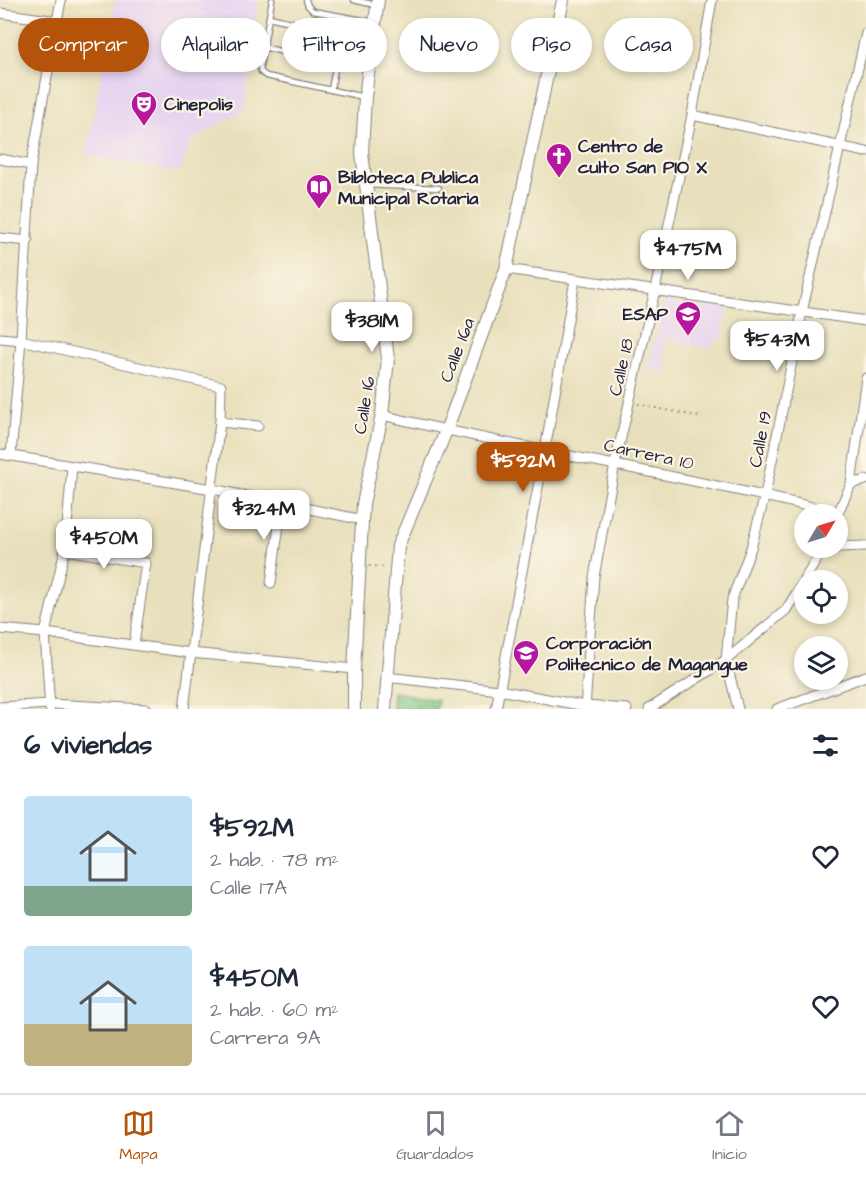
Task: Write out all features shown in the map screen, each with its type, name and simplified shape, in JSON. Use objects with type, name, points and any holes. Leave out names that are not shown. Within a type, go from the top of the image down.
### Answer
[{"type":"main road","name":"Calle 16a","points":[[385,709],[398,546],[446,431],[506,269],[563,0]]},
{"type":"main road","name":"Calle 16","points":[[375,18],[377,3]]},
{"type":"main road","name":"Calle 16","points":[[354,709],[363,504],[382,416],[388,359],[362,153],[368,72]]},
{"type":"street","points":[[58,18],[61,0]]},
{"type":"street","name":"Calle 18","points":[[585,707],[594,577],[615,464],[692,115],[712,0]]},
{"type":"street","points":[[0,13],[36,18]]},
{"type":"street","name":"Calle 19","points":[[738,709],[726,660],[732,599],[751,548],[765,495],[802,312],[866,33]]},
{"type":"street","points":[[11,455],[28,241],[31,165],[48,72]]},
{"type":"street","points":[[692,115],[866,152]]},
{"type":"street","points":[[0,159],[31,165]]},
{"type":"street","points":[[0,238],[28,241]]},
{"type":"street","points":[[506,269],[866,321]]},
{"type":"street","points":[[496,709],[575,280]]},
{"type":"street","points":[[0,338],[21,339],[221,386],[220,422],[184,709]]},
{"type":"street","points":[[842,504],[851,484],[866,378]]},
{"type":"street","name":"Carrera 10","points":[[382,416],[799,504]]},
{"type":"street","points":[[220,422],[258,426]]},
{"type":"street","points":[[0,454],[212,489],[363,520]]},
{"type":"street","points":[[50,707],[45,633],[65,550],[72,467]]},
{"type":"street","points":[[851,484],[866,480]]},
{"type":"street","points":[[271,583],[282,503]]},
{"type":"street","points":[[848,547],[866,546]]},
{"type":"street","points":[[65,550],[146,563],[134,644]]},
{"type":"street","points":[[650,709],[726,660],[786,610],[794,597]]},
{"type":"street","points":[[0,629],[134,644],[191,653],[354,669]]},
{"type":"street","points":[[777,709],[866,676]]},
{"type":"street","points":[[386,677],[499,690],[585,707],[627,709]]},
{"type":"street","points":[[0,706],[147,709]]},
{"type":"lane","points":[[272,0],[269,17],[282,20]]},
{"type":"lane","points":[[306,0],[313,11],[352,18]]},
{"type":"lane","points":[[354,0],[377,3]]},
{"type":"lane","points":[[261,72],[266,76],[365,97]]},
{"type":"lane","points":[[331,90],[335,72]]},
{"type":"lane","points":[[366,185],[439,188]]},
{"type":"path","points":[[629,402],[699,417]]},
{"type":"path","points":[[360,565],[397,568]]},
{"type":"shaded area","points":[[115,0],[258,0],[256,18],[161,18],[161,72],[249,72],[244,111],[192,140],[179,173],[86,155],[102,72],[149,72],[149,18],[112,18]]},
{"type":"shaded area","name":"ESAP","points":[[665,301],[704,310],[705,304],[728,308],[721,341],[713,339],[710,349],[666,338],[662,362],[670,363],[668,372],[646,370],[654,344],[652,343],[657,335]]},
{"type":"green space","points":[[393,692],[438,700],[436,709],[392,709]]},
{"type":"place","name":"Cinepolis","points":[[144,127]]},
{"type":"place","name":"Centro de culto San PIO X","points":[[559,179]]},
{"type":"place","name":"Bibloteca Publica Municipal Rotaria","points":[[319,210]]},
{"type":"place","name":"ESAP","points":[[688,337]]},
{"type":"place","name":"Corporación Politecnico de Magangue","points":[[526,676]]}]
